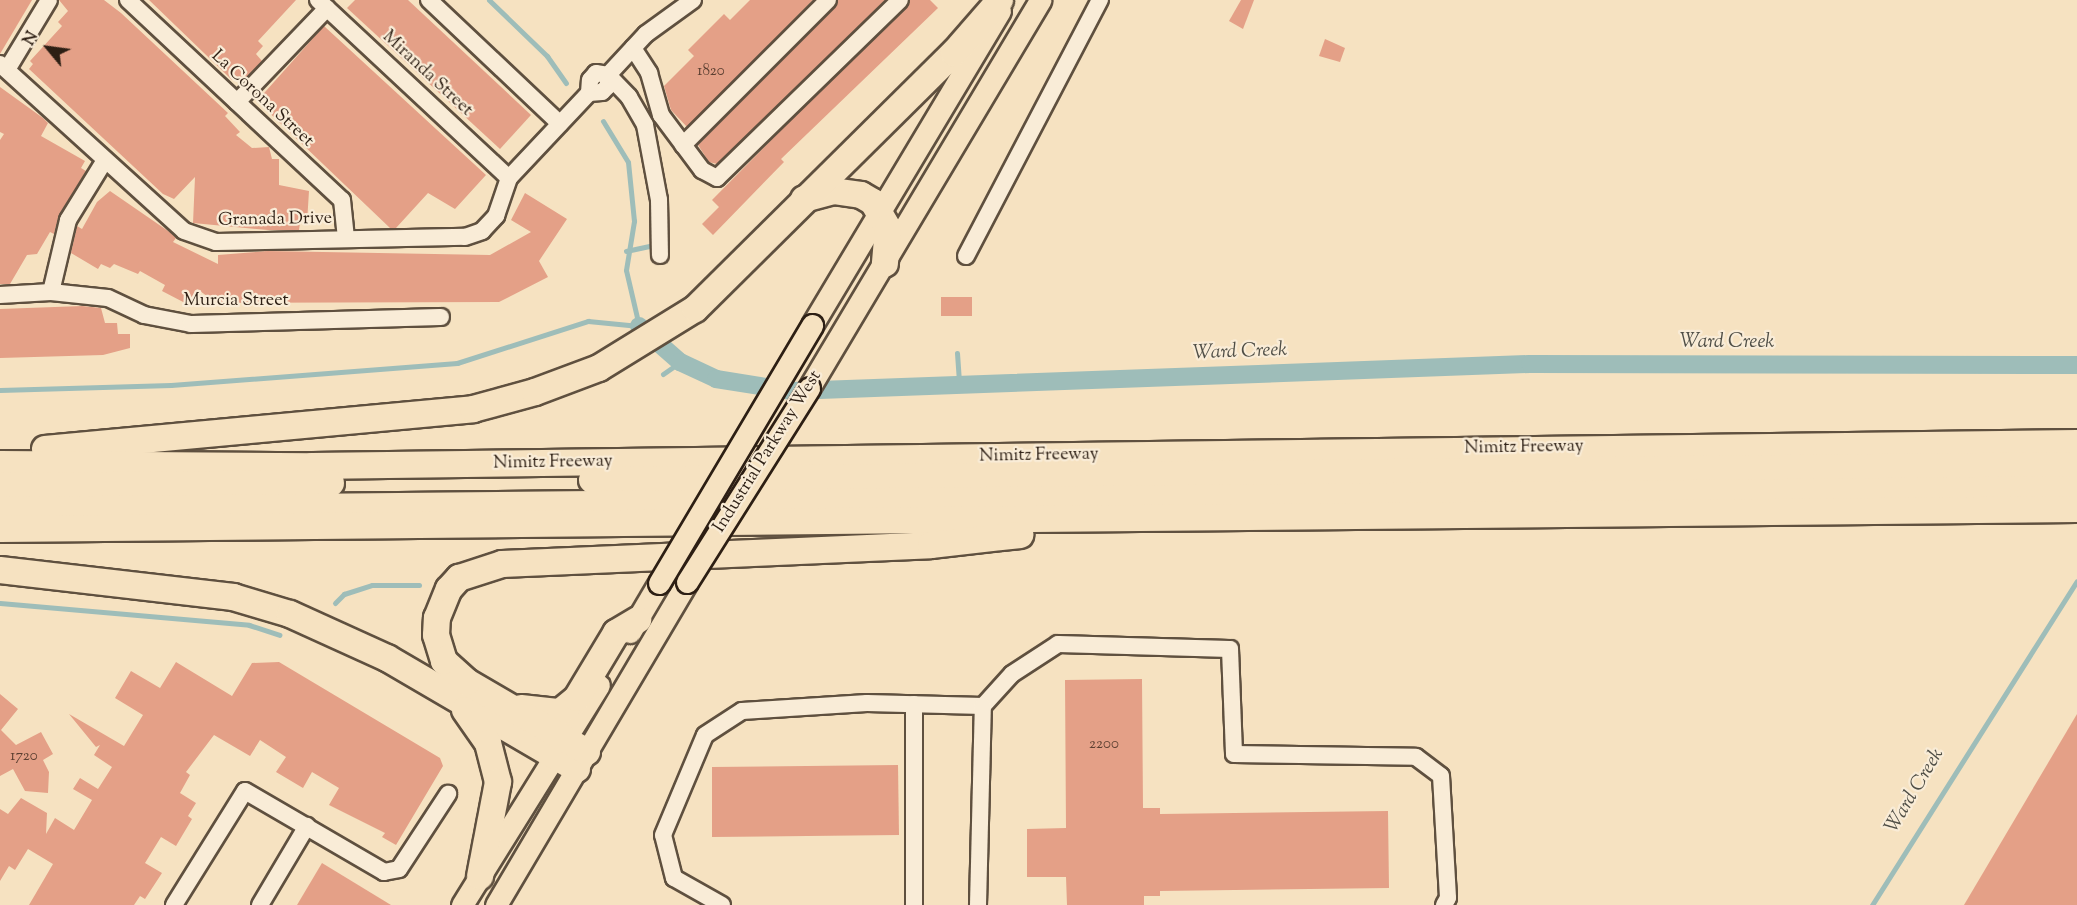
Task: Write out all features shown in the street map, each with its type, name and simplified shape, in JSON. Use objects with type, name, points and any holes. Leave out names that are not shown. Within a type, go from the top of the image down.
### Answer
[{"type":"highway","points":[[0,453],[473,409],[568,381],[630,353],[694,309],[954,52],[1000,0]]},
{"type":"highway","points":[[804,199],[833,190],[847,192],[873,202],[880,213],[890,241],[885,264]]},
{"type":"highway","name":"Nimitz Freeway","points":[[0,464],[312,466],[2077,443]]},
{"type":"highway","points":[[0,486],[2077,465]]},
{"type":"highway","points":[[0,510],[2077,489]]},
{"type":"highway","points":[[0,529],[1137,520],[2077,509]]},
{"type":"highway","points":[[571,755],[506,705],[454,672],[444,661],[436,635],[449,589],[479,568],[931,544],[1137,520]]},
{"type":"highway","points":[[0,570],[158,586],[256,603],[354,641],[457,700],[571,755]]},
{"type":"highway","points":[[506,705],[560,712],[577,698],[616,633],[638,620]]},
{"type":"highway","points":[[457,700],[488,743],[498,782],[480,876]]},
{"type":"main road","name":"Industrial Parkway West","points":[[496,905],[658,583],[1006,0]]},
{"type":"main road","name":"Industrial Parkway West","points":[[462,905],[480,876],[571,755],[687,582],[849,324],[1040,0]]},
{"type":"street","points":[[4,66],[49,0]]},
{"type":"street","name":"La Corona Street","points":[[128,0],[342,200],[346,238]]},
{"type":"street","points":[[429,0],[560,124]]},
{"type":"street","points":[[608,75],[633,48],[693,0]]},
{"type":"street","points":[[683,145],[828,0]]},
{"type":"street","points":[[633,48],[649,73],[661,115],[683,145],[708,176],[726,173],[900,0]]},
{"type":"street","points":[[966,256],[1100,0]]},
{"type":"street","points":[[237,102],[322,4]]},
{"type":"street","name":"Miranda Street","points":[[322,4],[509,177]]},
{"type":"street","name":"Granada Drive","points":[[4,66],[184,231],[216,242],[465,237],[482,231],[496,216],[509,177]]},
{"type":"street","points":[[509,177],[589,93],[590,80],[596,73],[608,75],[634,104],[645,126],[659,200],[660,255]]},
{"type":"street","points":[[51,292],[68,220],[105,160]]},
{"type":"street","name":"Murcia Street","points":[[0,295],[51,292],[108,298],[144,315],[191,324],[441,317]]},
{"type":"street","points":[[978,905],[983,706],[1012,674],[1058,644],[1230,649],[1234,754],[1416,757],[1442,776],[1448,898],[1444,905]]},
{"type":"street","points":[[914,704],[914,905]]},
{"type":"street","points":[[722,905],[674,878],[663,835],[705,735],[742,711],[914,704],[983,706]]},
{"type":"street","points":[[174,905],[245,790],[384,872],[399,869],[448,794]]},
{"type":"street","points":[[260,905],[307,826]]},
{"type":"building","points":[[0,0],[32,0],[0,54]]},
{"type":"building","points":[[59,0],[104,0],[121,13],[228,113],[225,116],[240,132],[236,135],[252,148],[269,147],[272,159],[279,159],[279,185],[309,191],[307,223],[300,223],[299,230],[268,230],[193,223],[195,177],[174,199],[163,194],[29,69],[33,64],[30,61],[62,26],[58,22],[68,11]]},
{"type":"building","points":[[149,0],[296,0],[258,41],[263,46],[256,54],[262,61],[241,83],[235,77],[232,80]]},
{"type":"building","points":[[355,0],[408,0],[531,115],[500,149],[347,8]]},
{"type":"building","points":[[750,0],[813,0],[687,127],[671,110],[664,86],[694,56],[688,50],[724,14],[730,20]]},
{"type":"building","points":[[838,0],[885,0],[717,164],[709,162],[698,145]]},
{"type":"building","points":[[910,0],[930,0],[938,8],[781,159],[784,162],[713,235],[702,224],[719,207],[712,200]]},
{"type":"building","points":[[1241,0],[1254,0],[1243,29],[1229,21]]},
{"type":"building","points":[[324,26],[486,175],[455,209],[428,193],[396,228],[390,228],[257,101]]},
{"type":"building","points":[[1325,39],[1345,48],[1340,62],[1319,56]]},
{"type":"building","points":[[0,87],[43,118],[48,123],[41,136],[85,161],[81,168],[86,171],[59,215],[54,234],[50,232],[37,254],[27,255],[10,284],[0,284],[0,140],[4,134],[0,132]]},
{"type":"building","points":[[110,191],[171,233],[176,238],[173,242],[218,264],[218,255],[267,251],[490,255],[531,232],[511,220],[525,193],[567,219],[539,261],[548,277],[499,302],[217,303],[197,289],[187,304],[162,291],[165,285],[140,271],[138,274],[114,264],[110,268],[101,264],[98,269],[71,253],[77,226],[82,229],[97,202]]},
{"type":"building","points":[[941,297],[972,297],[972,316],[941,316]]},
{"type":"building","points":[[82,306],[101,308],[105,323],[117,323],[118,334],[130,334],[130,348],[103,355],[0,358],[0,309]]},
{"type":"building","points":[[176,662],[232,696],[252,663],[279,662],[440,758],[443,766],[396,845],[382,837],[385,833],[329,805],[339,788],[312,772],[303,788],[276,772],[286,757],[260,740],[250,756],[214,735],[186,772],[190,775],[180,793],[196,803],[188,816],[192,819],[176,846],[161,837],[145,863],[162,873],[145,899],[140,896],[134,905],[29,905],[53,864],[28,849],[15,870],[9,866],[0,881],[0,809],[8,814],[21,798],[47,813],[46,834],[55,818],[74,830],[92,800],[73,789],[80,778],[98,789],[112,767],[94,755],[100,745],[96,747],[69,714],[124,746],[143,715],[115,698],[131,671],[160,688]]},
{"type":"building","points":[[1142,679],[1143,808],[1160,808],[1160,814],[1388,811],[1389,888],[1160,891],[1160,896],[1144,896],[1144,905],[1067,905],[1066,877],[1027,877],[1027,829],[1066,828],[1065,680]]},
{"type":"building","points":[[0,694],[18,709],[1,730],[16,745],[41,732],[53,754],[43,760],[49,772],[48,793],[25,791],[13,769],[0,776]]},
{"type":"building","points":[[2077,714],[2077,905],[1964,905]]},
{"type":"building","points":[[898,765],[899,835],[712,837],[712,767]]},
{"type":"building","points":[[322,863],[391,905],[297,905]]},
{"type":"waterway","name":"Ward Creek","points":[[489,0],[547,56],[566,83]]},
{"type":"waterway","points":[[0,390],[171,385],[457,363],[588,321],[639,326],[626,270],[634,221],[628,162],[603,121]]},
{"type":"waterway","points":[[626,251],[650,246]]},
{"type":"waterway","name":"Ward Creek","points":[[639,326],[680,362],[716,379],[792,391],[1530,364],[2077,365]]},
{"type":"waterway","points":[[957,353],[959,384]]},
{"type":"waterway","points":[[663,374],[680,362]]},
{"type":"waterway","name":"Ward Creek","points":[[1872,905],[2077,581]]},
{"type":"waterway","points":[[335,603],[344,594],[372,585],[419,585]]},
{"type":"waterway","points":[[0,603],[249,625],[279,635]]}]
